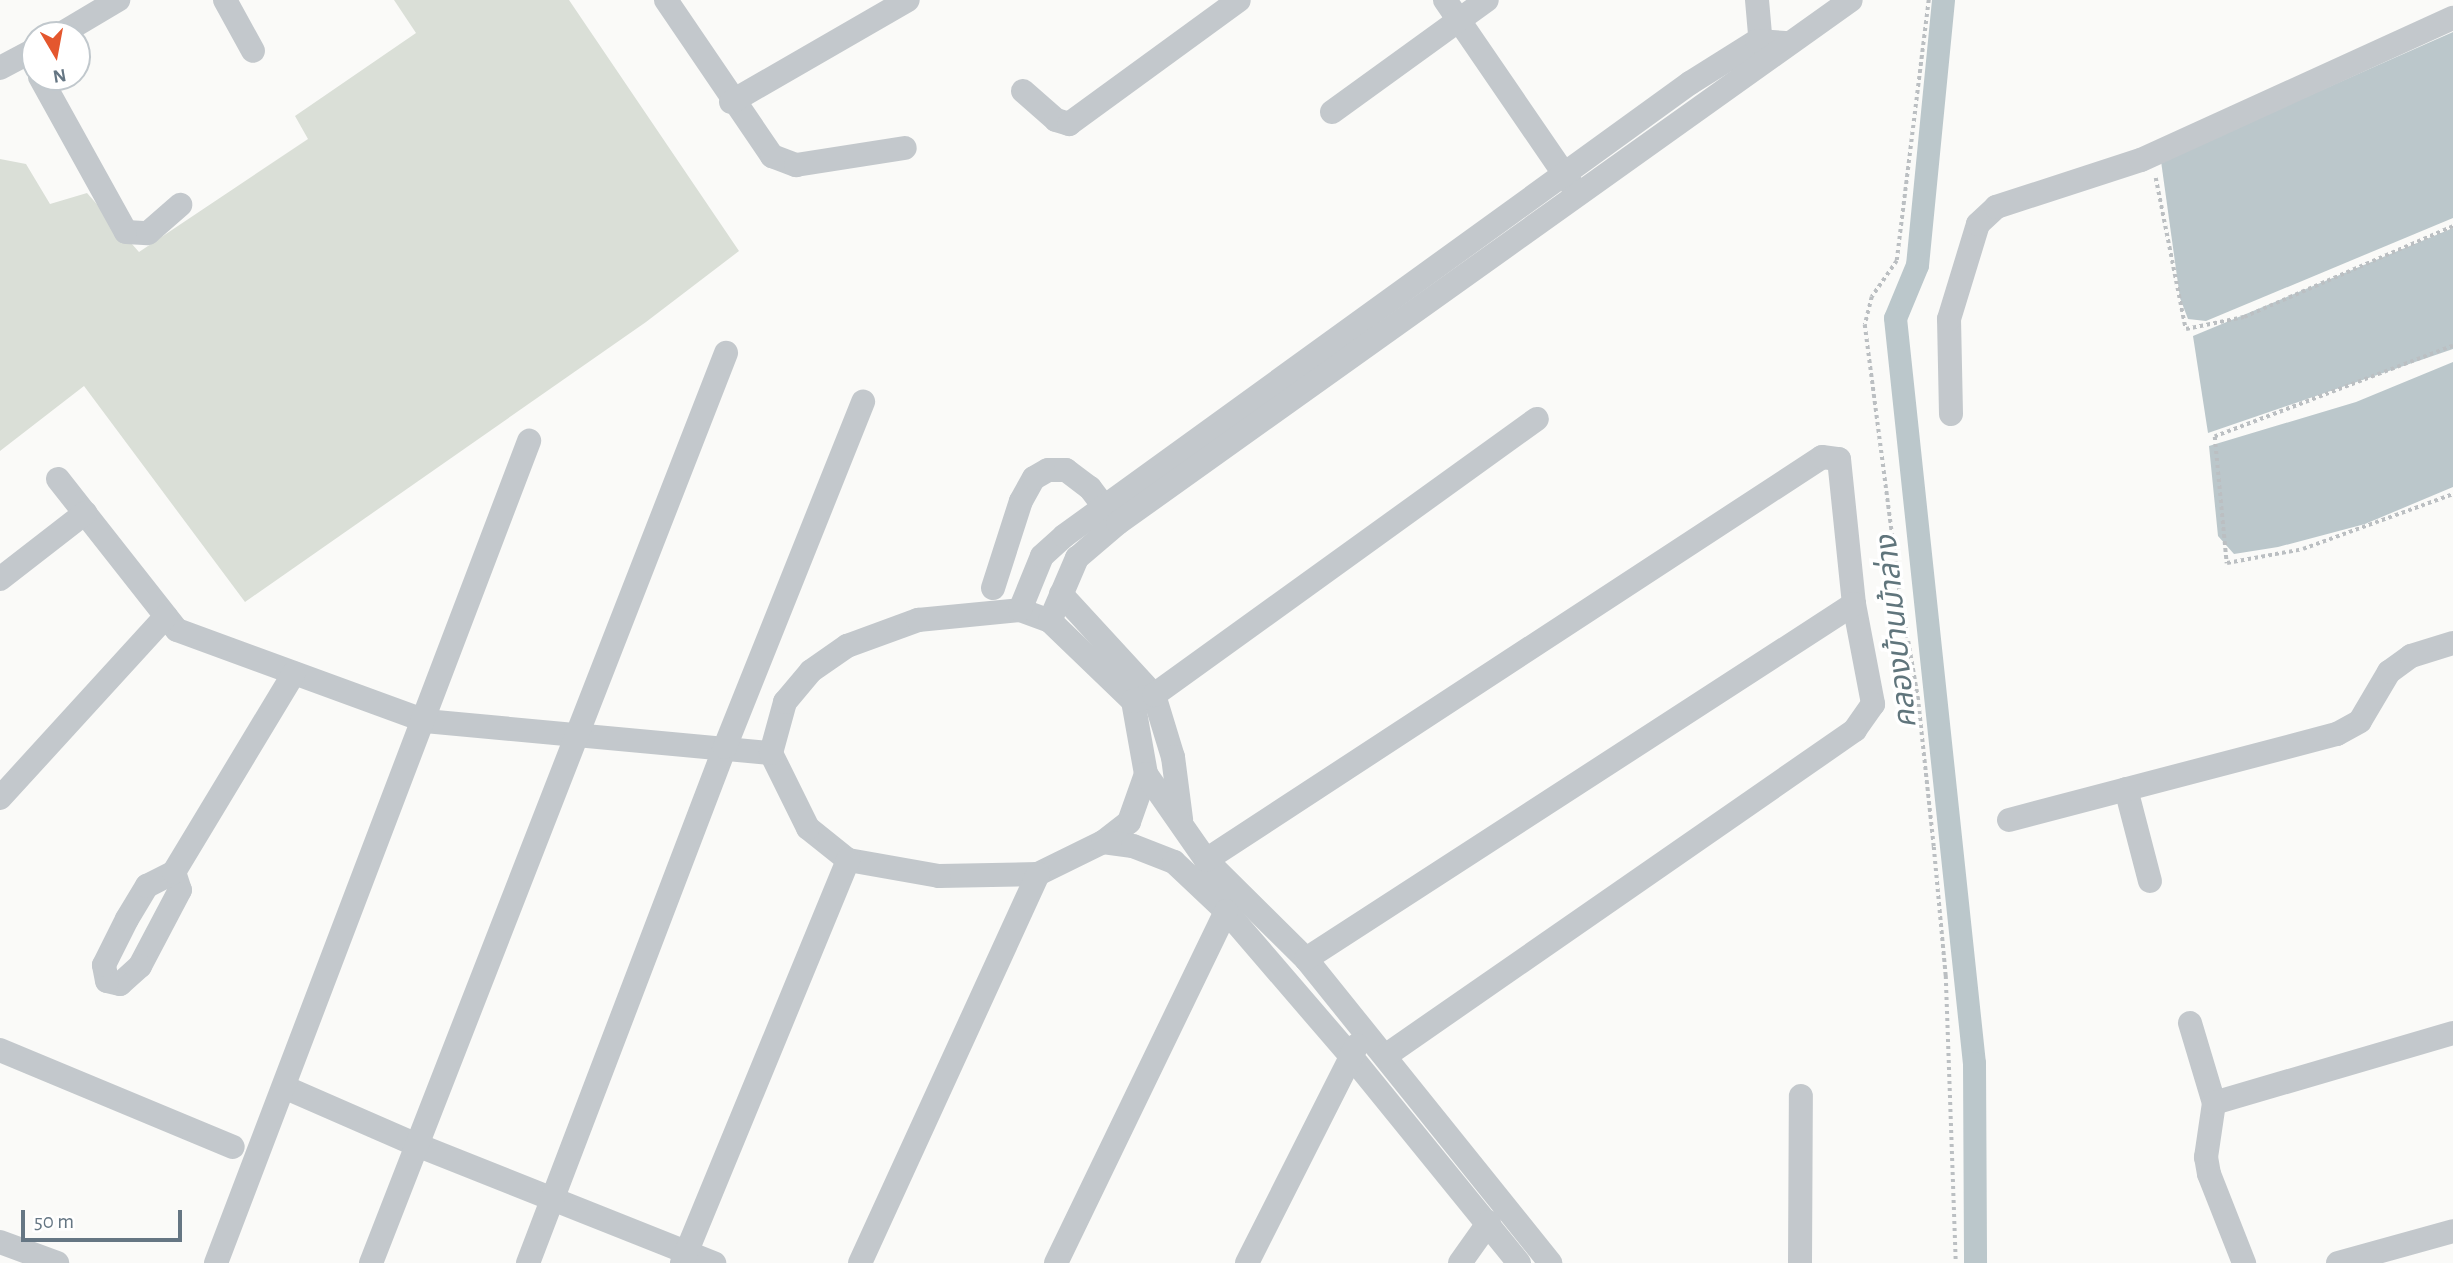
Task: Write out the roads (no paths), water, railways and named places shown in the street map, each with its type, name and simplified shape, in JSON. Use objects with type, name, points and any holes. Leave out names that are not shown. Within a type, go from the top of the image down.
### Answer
[{"type":"street","points":[[83,21],[118,0]]},
{"type":"street","points":[[225,0],[253,51]]},
{"type":"street","points":[[666,0],[731,102],[772,156],[796,165],[905,148]]},
{"type":"street","points":[[731,102],[908,0]]},
{"type":"street","points":[[1023,91],[1056,120],[1069,124],[1239,0]]},
{"type":"street","points":[[1445,0],[1571,183]]},
{"type":"street","points":[[1332,113],[1487,0]]},
{"type":"street","points":[[1571,183],[1705,104],[1760,51],[1757,0]]},
{"type":"street","points":[[1020,610],[1042,556],[1110,515],[1571,183],[1690,83],[1760,51],[1788,43],[1851,0]]},
{"type":"street","points":[[1951,414],[1949,320],[1978,224],[1996,207],[2152,155],[2453,18]]},
{"type":"street","points":[[0,68],[21,61]]},
{"type":"street","points":[[1690,83],[1705,104]]},
{"type":"street","points":[[48,91],[126,232],[148,233],[180,205]]},
{"type":"street","points":[[371,1263],[726,353]]},
{"type":"street","points":[[528,1263],[725,747],[863,402]]},
{"type":"street","points":[[1144,698],[1537,419]]},
{"type":"street","points":[[216,1263],[425,721],[529,441]]},
{"type":"street","points":[[1206,860],[1831,455],[1839,459],[1854,604],[1874,704],[1854,730],[1385,1056]]},
{"type":"street","points":[[993,588],[1021,500],[1034,478],[1048,470],[1066,470],[1090,488],[1110,515]]},
{"type":"street","points":[[58,479],[177,630],[425,721],[771,752]]},
{"type":"street","points":[[0,579],[85,513]]},
{"type":"street","points":[[1050,621],[1077,558],[1110,515]]},
{"type":"street","points":[[1061,594],[1144,698],[1173,757],[1181,822]]},
{"type":"street","points":[[1306,959],[1854,604]]},
{"type":"street","points":[[1020,610],[1050,621],[1144,698],[1146,775],[1129,822],[1103,842],[1038,874],[939,876],[848,860],[808,828],[771,752],[785,702],[811,671],[848,646],[918,620],[1020,610]]},
{"type":"street","points":[[0,798],[166,615]]},
{"type":"street","points":[[2009,820],[2337,734],[2360,721],[2389,672],[2412,656],[2453,643]]},
{"type":"street","points":[[174,872],[294,673]]},
{"type":"street","points":[[1146,775],[1206,860],[1306,959],[1549,1263]]},
{"type":"street","points":[[2126,789],[2150,881]]},
{"type":"street","points":[[1103,842],[1133,846],[1174,862],[1226,911],[1350,1055],[1489,1222],[1519,1263]]},
{"type":"street","points":[[684,1257],[848,860]]},
{"type":"street","points":[[860,1263],[1038,874]]},
{"type":"street","points":[[1056,1263],[1226,911]]},
{"type":"street","points":[[2190,1023],[2214,1103],[2206,1157],[2209,1174],[2244,1263]]},
{"type":"street","points":[[1247,1263],[1350,1055],[1365,1031]]},
{"type":"street","points":[[2214,1103],[2453,1033]]},
{"type":"street","points":[[0,1050],[233,1147]]},
{"type":"street","points":[[284,1087],[417,1145],[554,1199],[684,1257],[714,1263]]},
{"type":"street","points":[[1800,1263],[1801,1096]]},
{"type":"street","points":[[1460,1263],[1489,1222]]},
{"type":"street","points":[[2338,1263],[2453,1231]]},
{"type":"street","points":[[0,1242],[57,1263]]},
{"type":"waterway","name":"คลองบ้านม้าล่าง","points":[[1943,0],[1917,265],[1895,318],[1974,1063],[1975,1263]]}]
